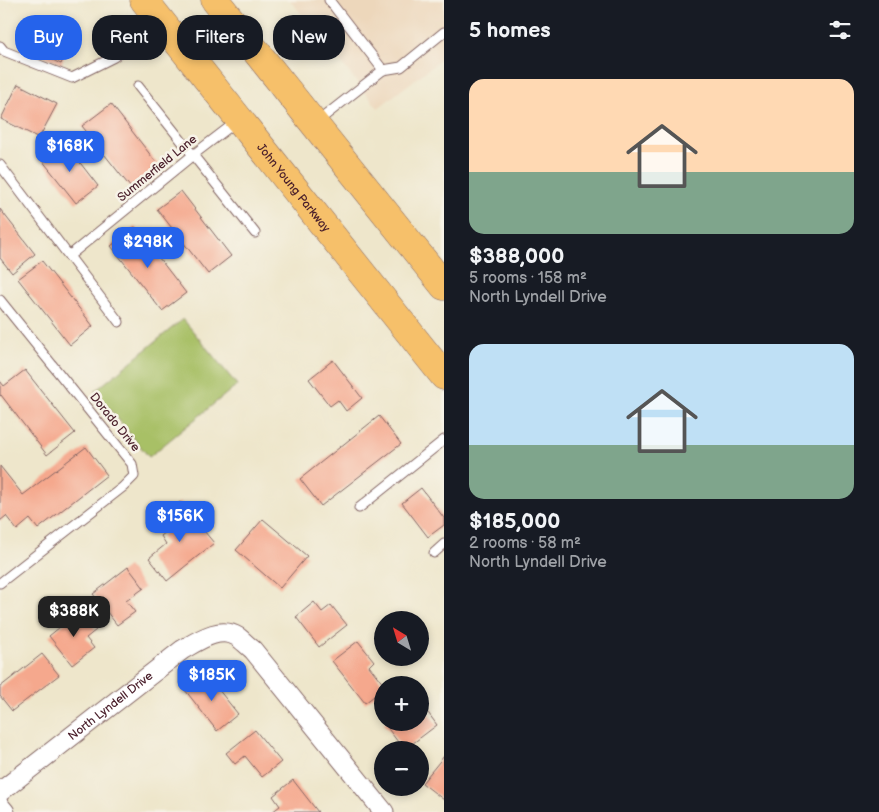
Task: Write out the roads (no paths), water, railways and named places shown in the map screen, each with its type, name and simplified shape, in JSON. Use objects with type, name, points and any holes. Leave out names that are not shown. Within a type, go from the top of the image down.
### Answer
[{"type":"highway","points":[[215,0],[444,286]]},
{"type":"highway","name":"John Young Parkway","points":[[152,10],[444,376]]},
{"type":"street","name":"North Lyndell Drive","points":[[0,792],[182,650],[206,636],[223,633],[236,636],[253,650],[384,812]]},
{"type":"street","points":[[0,806],[5,812]]},
{"type":"lane","points":[[328,0],[383,70]]},
{"type":"lane","points":[[0,46],[4,51],[72,78],[114,57],[152,10]]},
{"type":"lane","points":[[314,124],[383,70],[401,67],[444,32]]},
{"type":"lane","points":[[138,86],[254,233]]},
{"type":"lane","name":"Summerfield Lane","points":[[69,256],[192,155],[239,120]]},
{"type":"lane","points":[[0,165],[119,322]]},
{"type":"lane","name":"Dorado Drive","points":[[0,583],[123,487],[134,476],[132,464],[2,306]]},
{"type":"lane","points":[[359,508],[444,440]]},
{"type":"lane","points":[[434,552],[444,544]]}]
